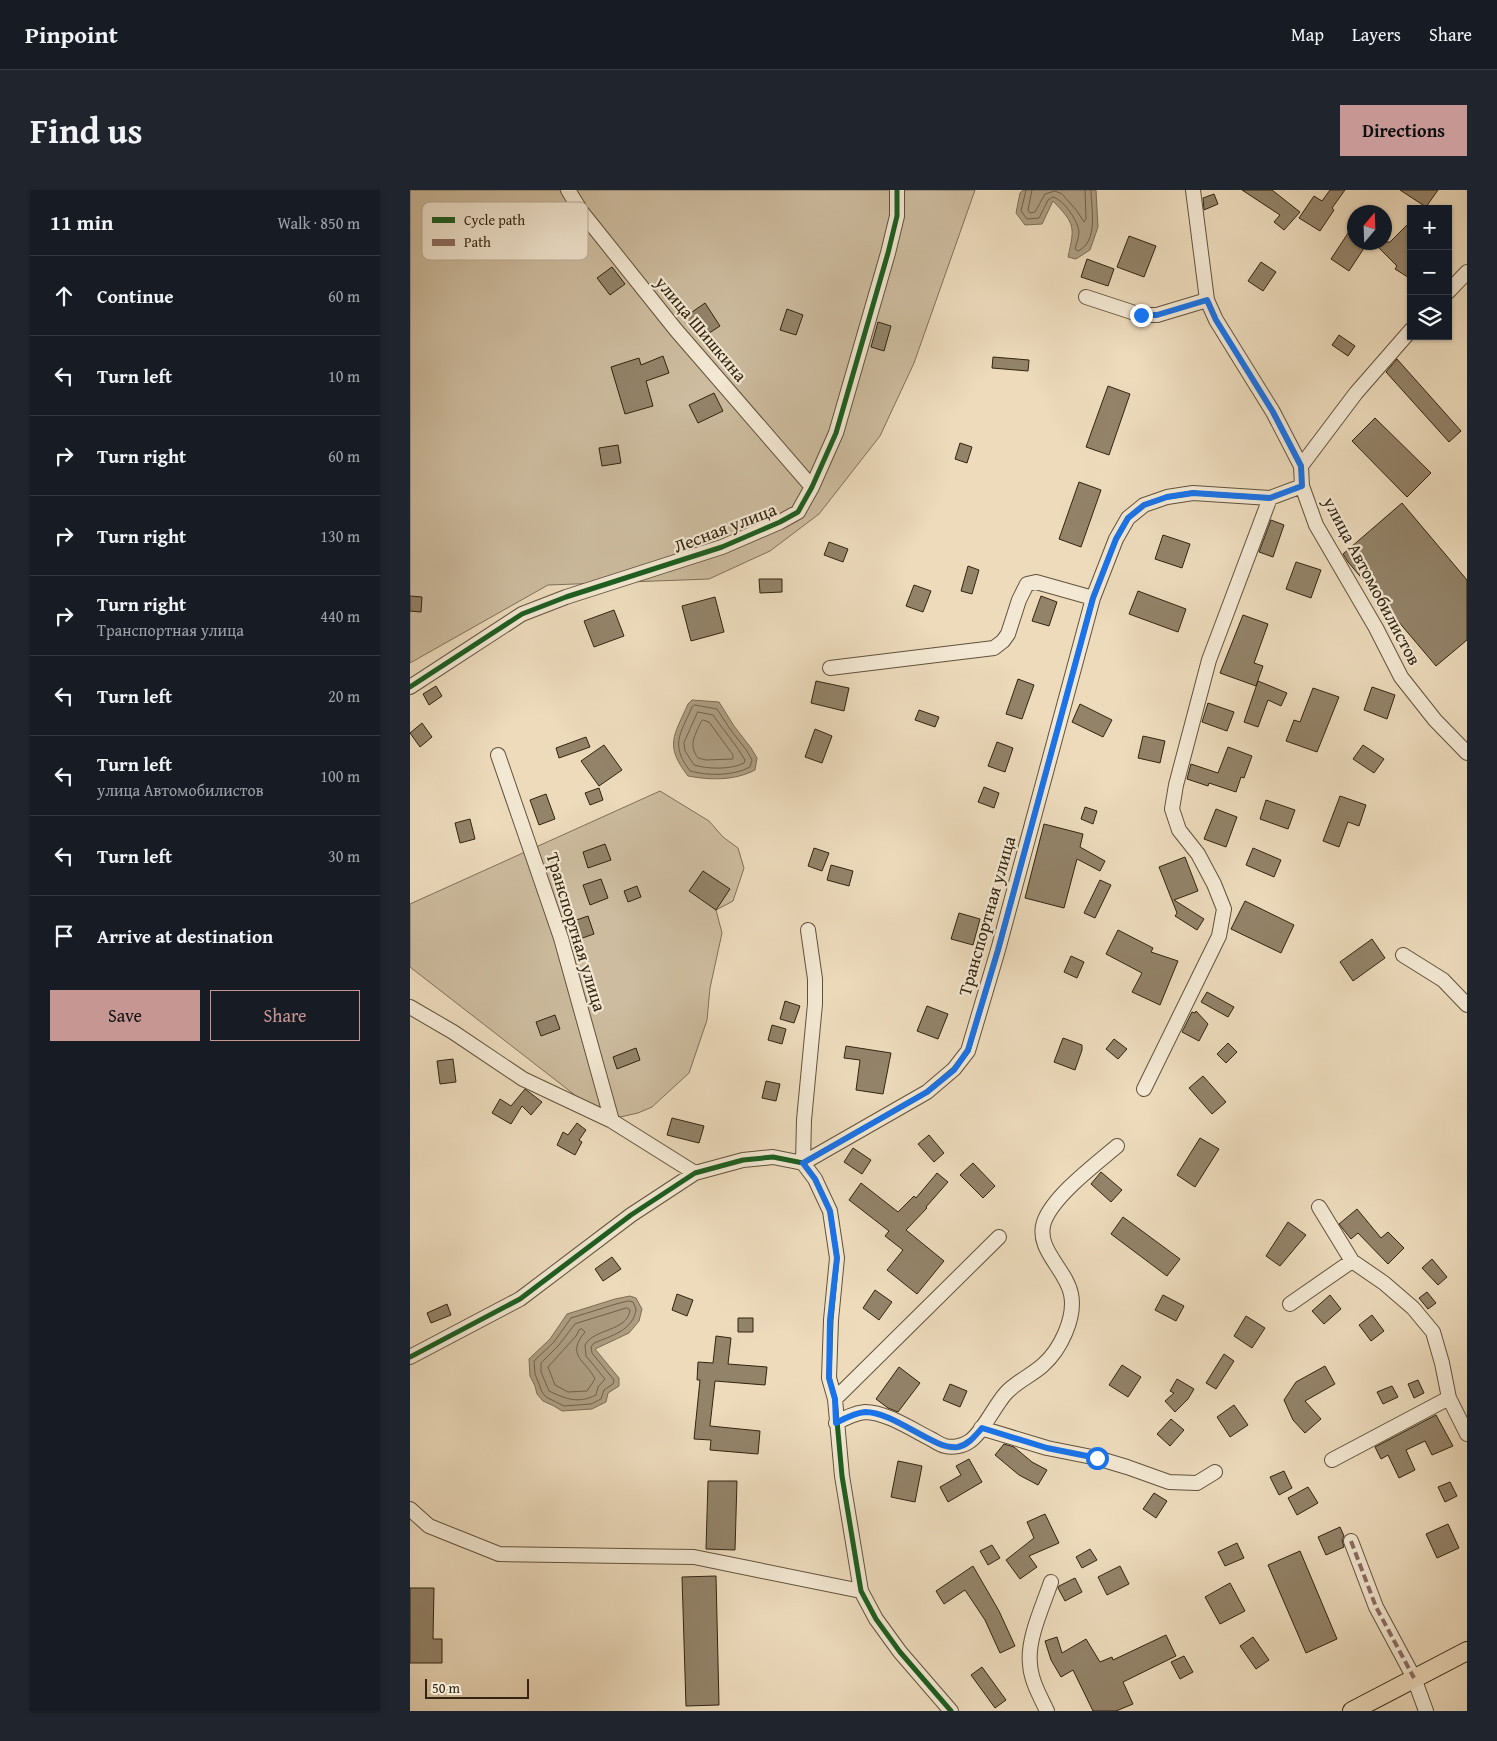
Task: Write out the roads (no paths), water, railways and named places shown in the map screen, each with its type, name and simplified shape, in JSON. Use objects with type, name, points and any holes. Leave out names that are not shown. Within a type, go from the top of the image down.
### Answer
[{"type":"main road","points":[[1352,1711],[1467,1651]]},
{"type":"street","name":"улица Шишкина","points":[[568,190],[575,202]]},
{"type":"street","name":"Лесная улица","points":[[410,687],[522,614],[566,597],[722,547],[780,522],[798,512],[812,487],[836,433],[888,254],[897,216],[896,190]]},
{"type":"street","name":"улица Автомобилистов","points":[[1193,190],[1207,300],[1216,320],[1273,412],[1301,466],[1302,486],[1316,525],[1376,628],[1401,677],[1435,720],[1467,753]]},
{"type":"street","name":"улица Шишкина","points":[[588,220],[676,330],[812,487]]},
{"type":"street","points":[[1452,288],[1467,272]]},
{"type":"street","points":[[1086,297],[1141,315],[1157,315],[1207,300]]},
{"type":"street","points":[[1301,466],[1356,393],[1407,335]]},
{"type":"street","points":[[1144,1089],[1219,936],[1224,909],[1214,884],[1198,854],[1179,830],[1172,809],[1176,785],[1210,660],[1270,498],[1302,486]]},
{"type":"street","name":"Транспортная улица","points":[[803,1163],[927,1092],[954,1070],[968,1050],[1000,940],[1093,598],[1116,539],[1128,518],[1144,505],[1167,497],[1193,493],[1270,498]]},
{"type":"street","points":[[830,668],[994,648],[1008,634],[1019,600],[1027,584],[1036,582],[1093,598]]},
{"type":"street","name":"Транспортная улица","points":[[498,755],[561,938],[612,1121]]},
{"type":"street","points":[[808,930],[815,979],[815,1004],[804,1120],[803,1163],[815,1179],[830,1211],[837,1258],[830,1320],[829,1378],[835,1399],[842,1476],[861,1591],[876,1619],[900,1652],[951,1711]]},
{"type":"street","points":[[1403,956],[1443,980],[1467,1005]]},
{"type":"street","points":[[410,1007],[453,1032],[523,1079],[612,1121],[695,1173]]},
{"type":"street","points":[[836,1423],[850,1416],[865,1412],[880,1415],[901,1423],[944,1446],[958,1447],[971,1440],[982,1428],[994,1408],[1008,1391],[1044,1365],[1059,1346],[1067,1331],[1071,1294],[1042,1236],[1044,1222],[1060,1197],[1117,1146]]},
{"type":"street","points":[[410,1357],[520,1299],[631,1215],[695,1173],[743,1160],[773,1157],[803,1163]]},
{"type":"street","points":[[1318,1207],[1352,1261],[1392,1289],[1433,1332],[1442,1363],[1448,1398],[1467,1434]]},
{"type":"street","points":[[835,1399],[999,1237]]},
{"type":"street","points":[[1290,1304],[1352,1261]]},
{"type":"street","points":[[1332,1460],[1448,1398]]},
{"type":"street","points":[[982,1428],[1047,1448],[1097,1458],[1169,1482],[1197,1483],[1215,1472]]},
{"type":"street","points":[[410,1509],[429,1526],[499,1554],[694,1557],[861,1591]]},
{"type":"street","points":[[1351,1542],[1376,1607],[1414,1678],[1426,1711]]},
{"type":"street","points":[[1047,1711],[1034,1685],[1030,1663],[1031,1643],[1051,1582]]},
{"type":"water","points":[[1023,190],[1096,190],[1098,227],[1090,250],[1076,259],[1068,257],[1072,238],[1071,226],[1066,215],[1053,201],[1042,224],[1025,225],[1016,213],[1020,193]]},
{"type":"water","points":[[692,700],[719,702],[757,758],[755,770],[747,774],[722,779],[688,776],[676,756],[674,740],[688,704]]},
{"type":"water","points":[[630,1296],[636,1298],[642,1309],[639,1321],[629,1333],[595,1349],[619,1378],[619,1386],[608,1393],[606,1402],[592,1409],[562,1411],[543,1401],[537,1394],[530,1376],[529,1359],[550,1339],[567,1314]]}]
